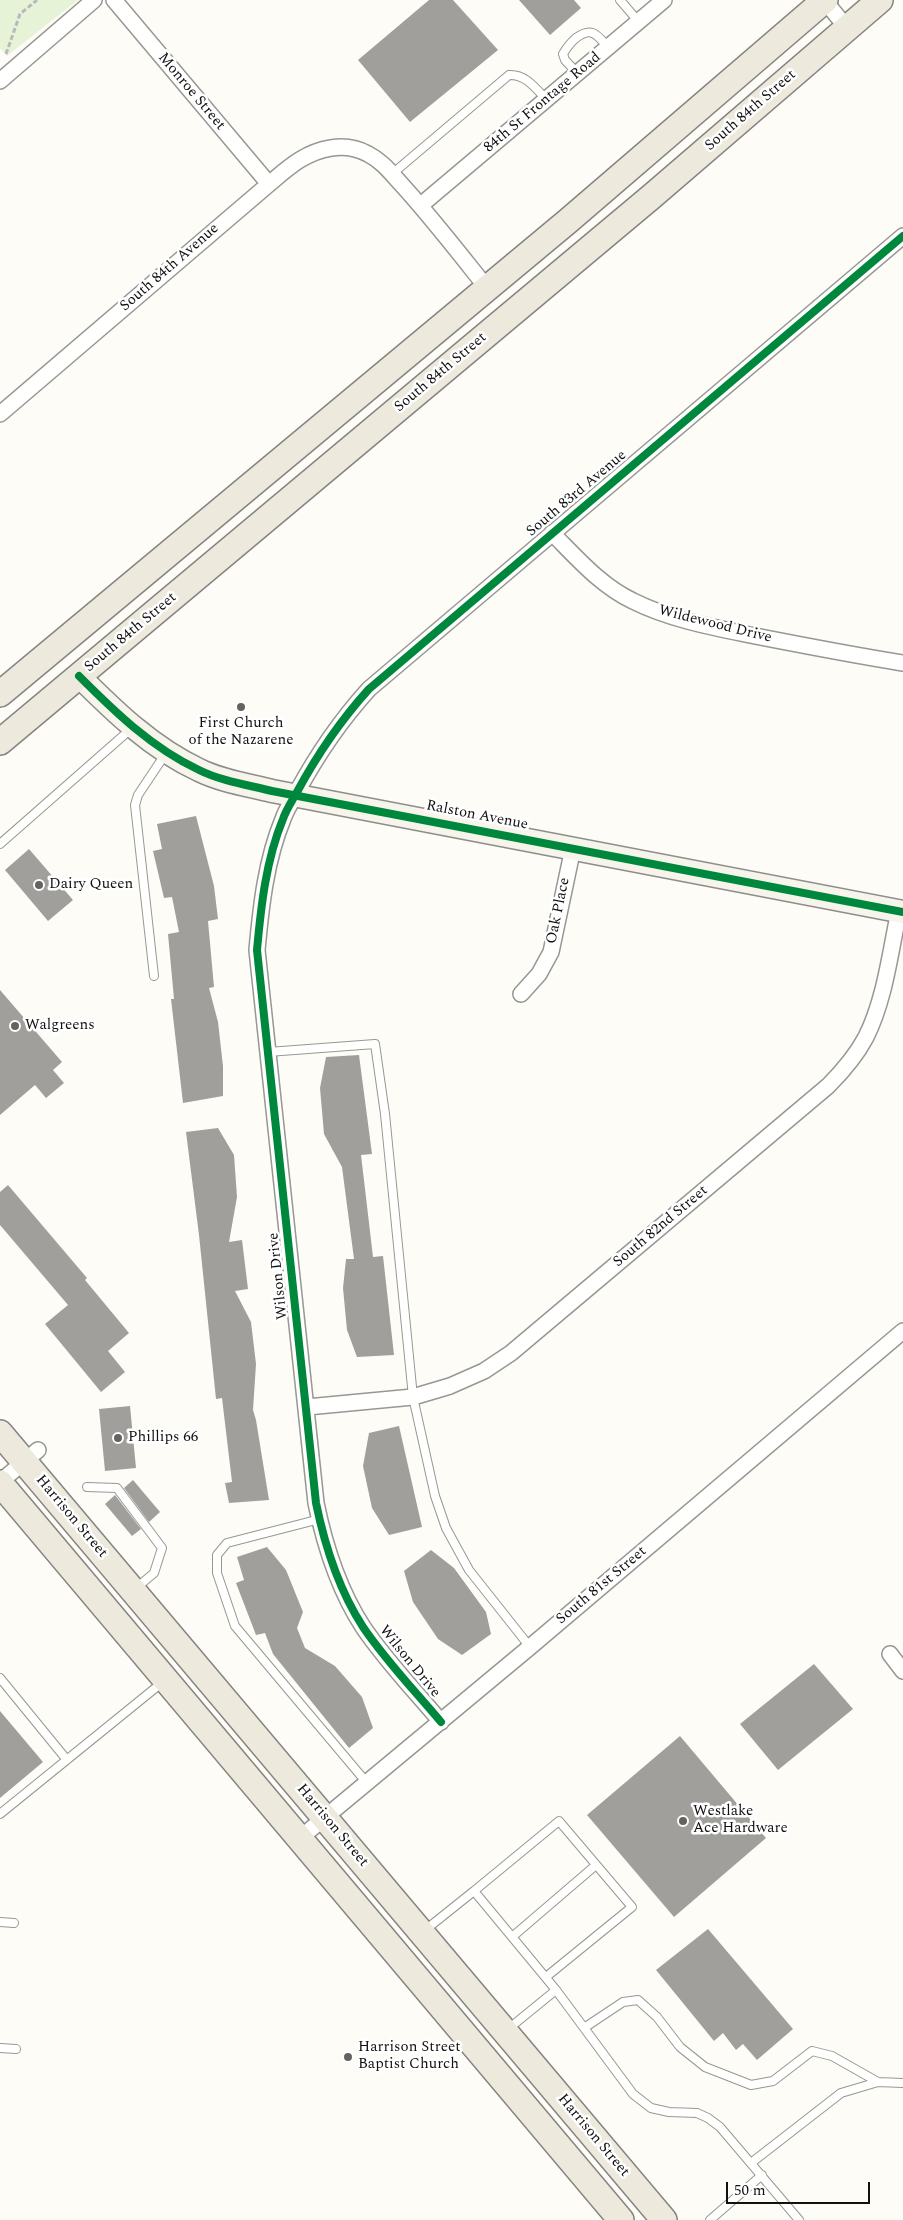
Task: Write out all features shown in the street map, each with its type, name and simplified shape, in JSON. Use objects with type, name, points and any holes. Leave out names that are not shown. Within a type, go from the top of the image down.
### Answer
[{"type":"main road","points":[[0,694],[487,288],[825,0]]},
{"type":"main road","name":"South 84th Street","points":[[0,742],[651,198],[880,0]]},
{"type":"main road","points":[[79,676],[78,669],[81,653],[88,642],[193,551],[217,513]]},
{"type":"main road","name":"Harrison Street","points":[[0,1433],[31,1455],[133,1591],[664,2220]]},
{"type":"main road","points":[[0,1483],[621,2220]]},
{"type":"street","points":[[0,80],[94,0]]},
{"type":"street","name":"Monroe Street","points":[[114,0],[269,184]]},
{"type":"street","name":"84th St Frontage Road","points":[[421,205],[664,0]]},
{"type":"street","points":[[825,0],[847,28]]},
{"type":"street","name":"South 84th Avenue","points":[[0,414],[269,184],[306,156],[332,147],[352,148],[368,153],[381,162],[392,174]]},
{"type":"street","points":[[392,174],[421,205],[487,288]]},
{"type":"street","name":"South 83rd Avenue","points":[[295,795],[315,759],[348,713],[369,690],[903,236]]},
{"type":"street","name":"Wildewood Drive","points":[[552,533],[606,584],[632,601],[659,613],[713,627],[903,663]]},
{"type":"street","name":"Ralston Avenue","points":[[79,676],[132,728],[206,773],[228,780],[295,795],[901,911]]},
{"type":"street","name":"Wilson Drive","points":[[295,795],[280,827],[272,853],[261,909],[258,950],[307,1407],[310,1456],[320,1519],[333,1566],[348,1600],[378,1648],[441,1722]]},
{"type":"street","name":"Oak Place","points":[[521,994],[539,974],[551,952],[573,848]]},
{"type":"street","name":"South 82nd Street","points":[[307,1407],[413,1397],[459,1382],[484,1371],[511,1353],[828,1086],[856,1055],[866,1038],[876,1012],[901,911]]},
{"type":"street","name":"South 81st Street","points":[[299,1838],[441,1722],[903,1331]]},
{"type":"street","points":[[0,1483],[31,1455]]},
{"type":"street","points":[[890,1654],[903,1671]]},
{"type":"lane","points":[[620,0],[638,21]]},
{"type":"lane","points":[[578,74],[565,60],[563,54],[567,46],[583,32],[596,34],[608,48]]},
{"type":"lane","points":[[392,174],[509,75],[517,75],[530,82],[547,100]]},
{"type":"lane","points":[[0,844],[132,728]]},
{"type":"lane","points":[[154,976],[135,805],[138,795],[167,751]]},
{"type":"lane","points":[[268,1052],[375,1044],[385,1114],[413,1397],[435,1496],[446,1528],[469,1570],[530,1647]]},
{"type":"lane","points":[[87,1487],[116,1488],[162,1548],[154,1573],[133,1591]]},
{"type":"lane","points":[[320,1519],[227,1543],[217,1555],[217,1573],[235,1626],[367,1783]]},
{"type":"lane","points":[[0,1678],[67,1760]]},
{"type":"lane","points":[[0,1814],[165,1680]]},
{"type":"lane","points":[[422,1933],[559,1821],[632,1907],[546,1978]]},
{"type":"lane","points":[[512,1937],[596,1865]]},
{"type":"lane","points":[[474,1891],[556,1990],[634,2094],[651,2108],[669,2112],[697,2113],[720,2127],[799,2220]]},
{"type":"lane","points":[[0,1922],[14,1923]]},
{"type":"lane","points":[[505,2032],[556,1990]]},
{"type":"lane","points":[[584,2028],[623,2002],[638,2000],[657,2017],[680,2047],[705,2067],[751,2085],[773,2080],[812,2051],[832,2056],[878,2082]]},
{"type":"lane","points":[[0,2048],[16,2049]]},
{"type":"lane","points":[[752,2163],[841,2093],[878,2082],[903,2083]]},
{"type":"lane","points":[[710,2220],[762,2175]]},
{"type":"path","points":[[5,56],[20,14],[37,0]]},
{"type":"green space","points":[[0,0],[78,0],[7,56],[0,48]]},
{"type":"building","points":[[429,0],[453,0],[498,50],[410,122],[358,60]]},
{"type":"building","points":[[519,0],[574,0],[581,8],[550,35]]},
{"type":"building","points":[[196,816],[214,886],[218,919],[208,921],[214,987],[209,988],[218,1022],[223,1066],[223,1096],[183,1103],[171,999],[174,999],[168,934],[179,932],[172,897],[164,898],[153,851],[162,849],[157,824]]},
{"type":"building","name":"Dairy Queen","points":[[29,849],[73,900],[48,921],[5,870]]},
{"type":"building","name":"Walgreens","points":[[0,990],[62,1062],[53,1070],[64,1083],[46,1098],[35,1085],[0,1115]]},
{"type":"building","points":[[359,1055],[372,1154],[361,1155],[373,1257],[383,1256],[394,1355],[357,1357],[347,1330],[343,1288],[346,1259],[354,1259],[342,1167],[324,1134],[320,1088],[326,1057]]},
{"type":"building","points":[[218,1128],[234,1155],[237,1197],[229,1242],[242,1240],[248,1289],[235,1291],[251,1322],[256,1364],[253,1410],[269,1500],[229,1503],[225,1483],[232,1482],[222,1398],[216,1399],[186,1132]]},
{"type":"building","points":[[8,1185],[87,1278],[85,1280],[129,1333],[108,1351],[125,1372],[101,1392],[45,1324],[68,1305],[0,1225],[0,1192]]},
{"type":"building","name":"Phillips 66","points":[[130,1406],[136,1468],[105,1471],[99,1409]]},
{"type":"building","points":[[399,1426],[422,1527],[389,1535],[372,1508],[363,1466],[369,1433]]},
{"type":"building","points":[[133,1480],[160,1512],[149,1522],[124,1488]]},
{"type":"building","points":[[115,1495],[141,1529],[132,1536],[105,1504]]},
{"type":"building","points":[[267,1547],[286,1570],[303,1612],[297,1628],[305,1648],[335,1666],[362,1697],[373,1728],[349,1748],[273,1654],[265,1633],[256,1635],[236,1583],[244,1580],[237,1557]]},
{"type":"building","points":[[431,1550],[454,1568],[486,1612],[491,1634],[462,1655],[438,1639],[413,1602],[404,1571]]},
{"type":"building","points":[[814,1664],[853,1709],[778,1770],[740,1724]]},
{"type":"building","points":[[0,1711],[43,1762],[0,1798]]},
{"type":"building","name":"Westlake Ace Hardware","points":[[680,1736],[766,1838],[674,1917],[587,1815]]},
{"type":"building","points":[[708,1929],[793,2029],[757,2060],[743,2044],[736,2050],[723,2033],[714,2041],[656,1970]]},
{"type":"cycle path","points":[[441,1722],[381,1652],[354,1613],[334,1568],[316,1503],[257,950],[265,883],[272,851],[287,809],[305,778],[348,713],[369,689],[903,236]]},
{"type":"cycle path","points":[[79,676],[120,716],[165,751],[207,774],[225,780],[272,791],[903,912]]},
{"type":"place","name":"First Church of the Nazarene","points":[[241,707]]},
{"type":"place","name":"Dairy Queen","points":[[39,885]]},
{"type":"place","name":"Walgreens","points":[[15,1026]]},
{"type":"place","name":"Phillips 66","points":[[118,1438]]},
{"type":"place","name":"Westlake Ace Hardware","points":[[683,1821]]},
{"type":"place","name":"Harrison Street Baptist Church","points":[[348,2057]]}]
